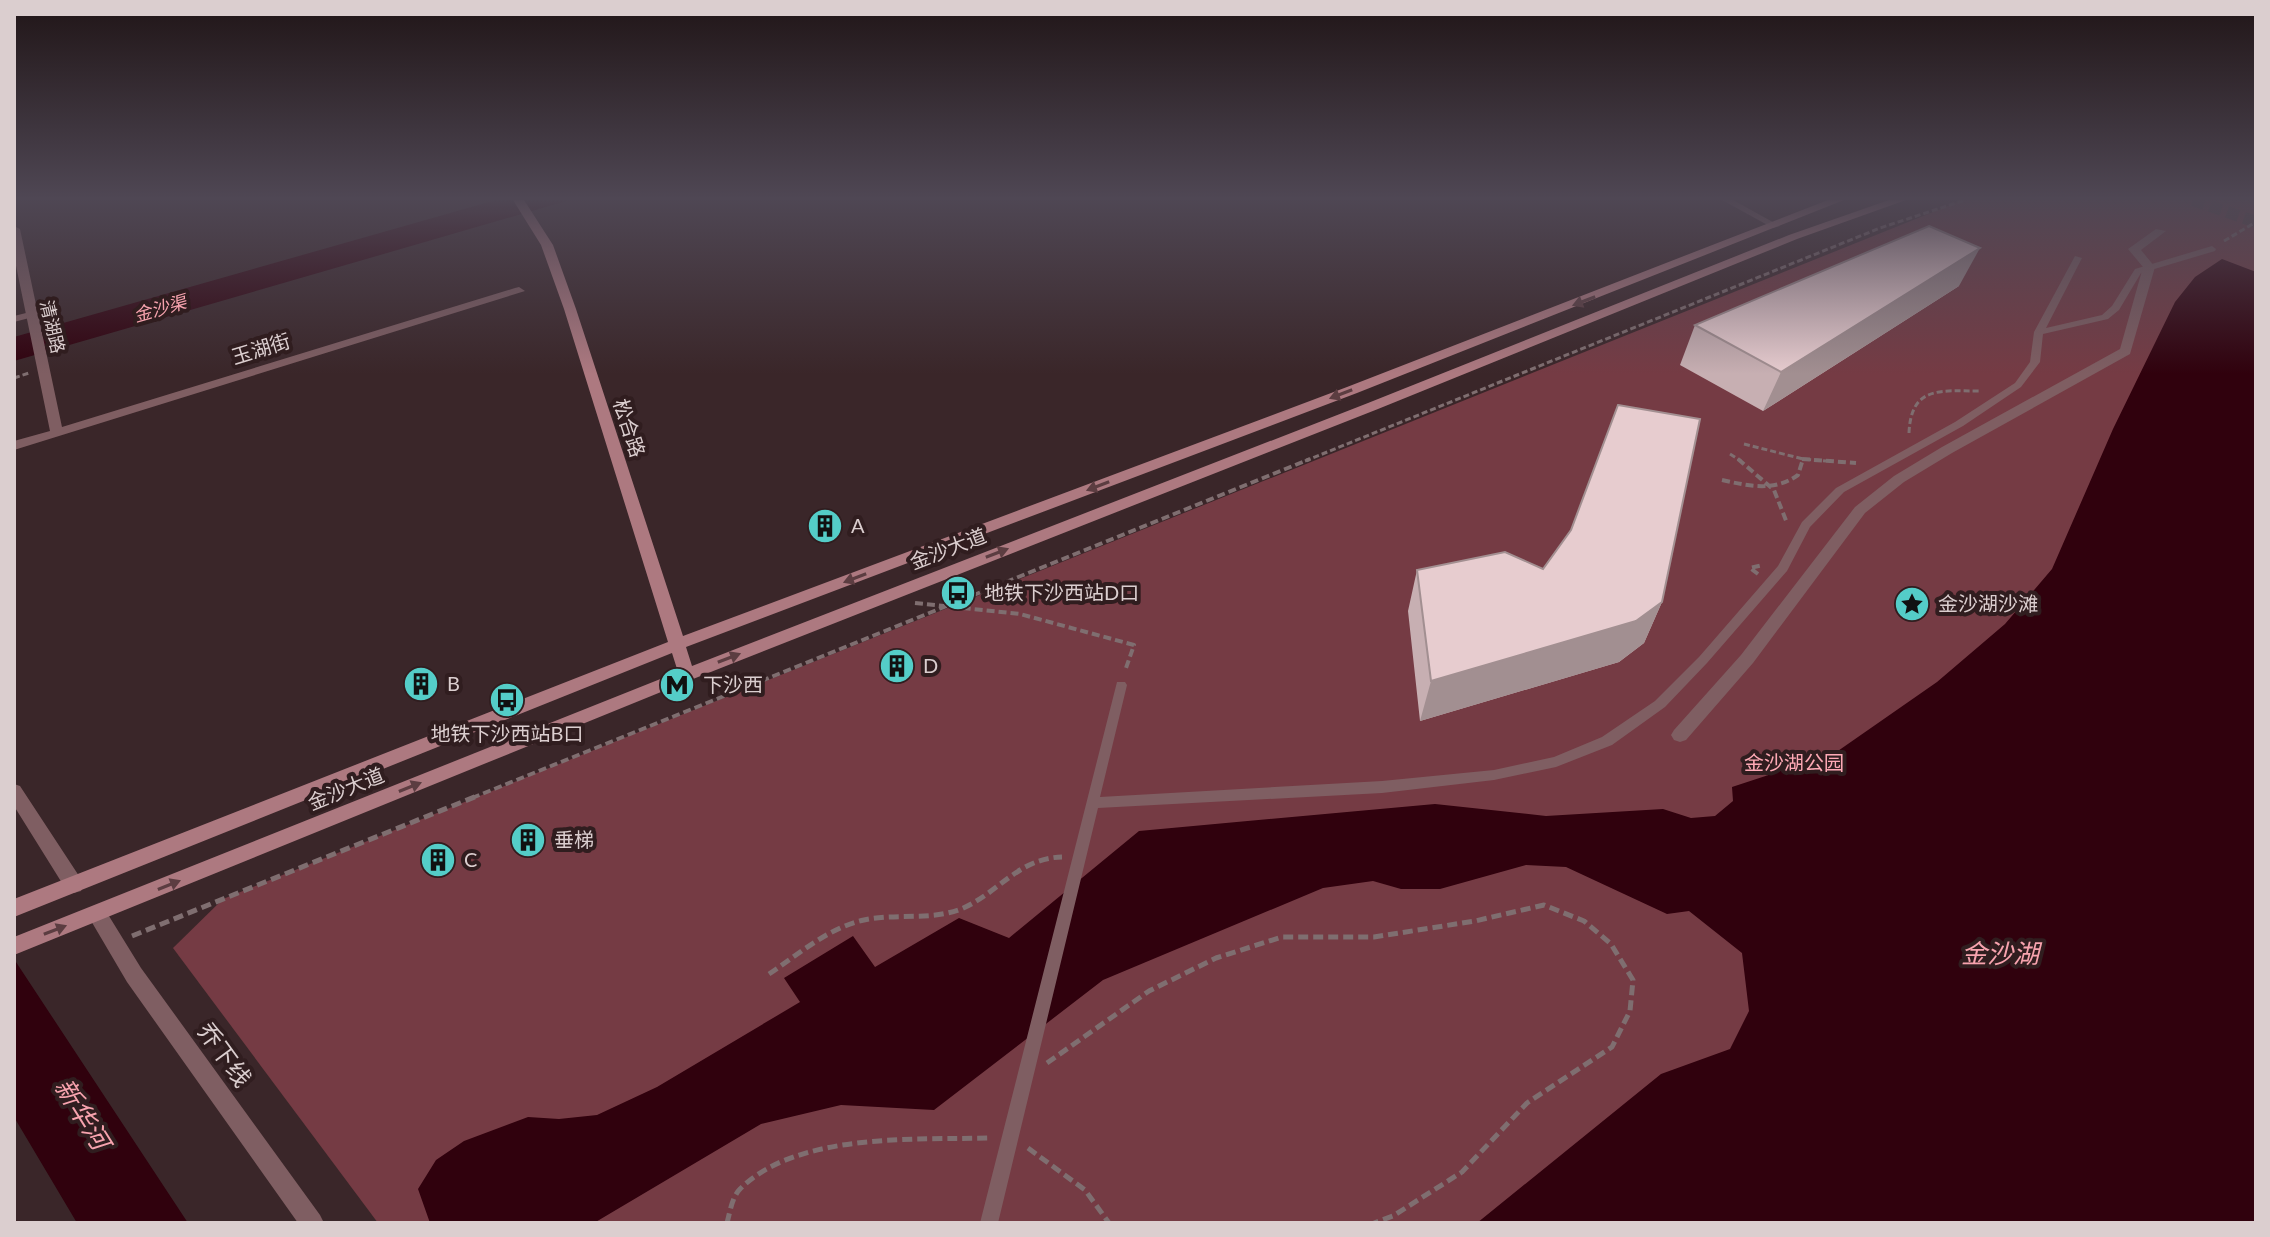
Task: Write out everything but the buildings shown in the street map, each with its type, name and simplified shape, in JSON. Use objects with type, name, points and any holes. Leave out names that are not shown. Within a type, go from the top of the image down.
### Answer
[{"type":"main road","name":"松合路","points":[[552,258],[687,675]]},
{"type":"main road","name":"金沙大道","points":[[14,908],[676,645],[1693,258]]},
{"type":"main road","name":"金沙大道","points":[[14,946],[687,675],[1741,258]]},
{"type":"street","name":"清湖路","points":[[19,258],[57,433]]},
{"type":"street","points":[[1680,735],[1747,659],[1860,510],[1899,479],[1947,450],[2126,351],[2149,267],[2141,258]]},
{"type":"street","name":"玉湖街","points":[[14,446],[519,291]]},
{"type":"street","points":[[14,791],[74,885]]},
{"type":"street","name":"乔下线","points":[[97,914],[312,1223]]},
{"type":"lane","points":[[1092,803],[1382,787],[1494,775],[1556,762],[1607,741],[1660,704],[1783,568],[1806,525],[1840,490],[1959,424],[2018,385],[2035,362],[2039,332],[2078,258]]},
{"type":"lane","points":[[2039,332],[2105,317],[2116,308],[2133,277],[2149,267],[2181,258]]},
{"type":"lane","points":[[14,319],[31,322]]},
{"type":"lane","points":[[989,1223],[1026,1078],[1071,876],[1121,685]]},
{"type":"path","points":[[115,943],[1806,258]]},
{"type":"path","points":[[1907,439],[1912,407],[1929,397],[1967,391],[2003,395]]},
{"type":"path","points":[[1744,444],[1803,459],[1864,462]]},
{"type":"path","points":[[1730,454],[1752,466],[1771,486],[1785,509],[1788,526]]},
{"type":"path","points":[[1722,480],[1754,487],[1771,486],[1798,475],[1803,459]]},
{"type":"path","points":[[1769,583],[1750,568],[1774,559]]},
{"type":"path","points":[[883,598],[1020,614],[1134,645],[1121,685]]},
{"type":"path","points":[[769,974],[863,920],[963,909],[986,897],[1026,862],[1041,856],[1076,858]]},
{"type":"path","points":[[1026,1078],[1149,991],[1216,958],[1282,937],[1374,937],[1475,921],[1544,905],[1584,921],[1611,944],[1633,980],[1630,1011],[1612,1047],[1527,1103],[1462,1172],[1393,1216],[1374,1223]]},
{"type":"path","points":[[727,1223],[738,1190],[775,1164],[845,1145],[1011,1137],[1063,1172],[1105,1213],[1109,1223]]},
{"type":"green space","name":"金沙湖公园","points":[[1819,258],[2256,258],[2256,1223],[378,1223],[173,948],[223,899]]},
{"type":"water","name":"金沙渠","points":[[293,258],[371,258],[14,361],[14,337]]},
{"type":"water","name":"金沙湖","points":[[2222,259],[2256,272],[2256,1223],[1477,1223],[1661,1074],[1730,1049],[1749,1011],[1742,953],[1689,911],[1667,914],[1566,867],[1526,865],[1440,889],[1401,889],[1373,881],[1323,888],[1103,980],[934,1110],[841,1105],[761,1124],[594,1223],[430,1223],[418,1189],[436,1160],[464,1141],[528,1117],[559,1119],[597,1115],[657,1087],[800,1002],[784,978],[853,936],[875,967],[959,918],[1009,938],[1139,831],[1435,804],[1546,816],[1663,809],[1691,818],[1715,816],[1733,801],[1732,787],[1835,753],[1937,682],[2005,624],[2052,569],[2113,429],[2175,302],[2195,277]]},
{"type":"water","name":"新华河","points":[[14,959],[188,1223],[77,1223],[14,1117]]},
{"type":"place","name":"A","points":[[825,526]]},
{"type":"place","name":"地铁下沙西站D口","points":[[958,593]]},
{"type":"place","name":"金沙湖沙滩","points":[[1912,604]]},
{"type":"place","name":"D","points":[[897,666]]},
{"type":"place","name":"B","points":[[421,684]]},
{"type":"place","name":"下沙西","points":[[677,685]]},
{"type":"place","name":"地铁下沙西站B口","points":[[507,700]]},
{"type":"place","name":"垂梯","points":[[528,840]]},
{"type":"place","name":"C","points":[[438,860]]}]
